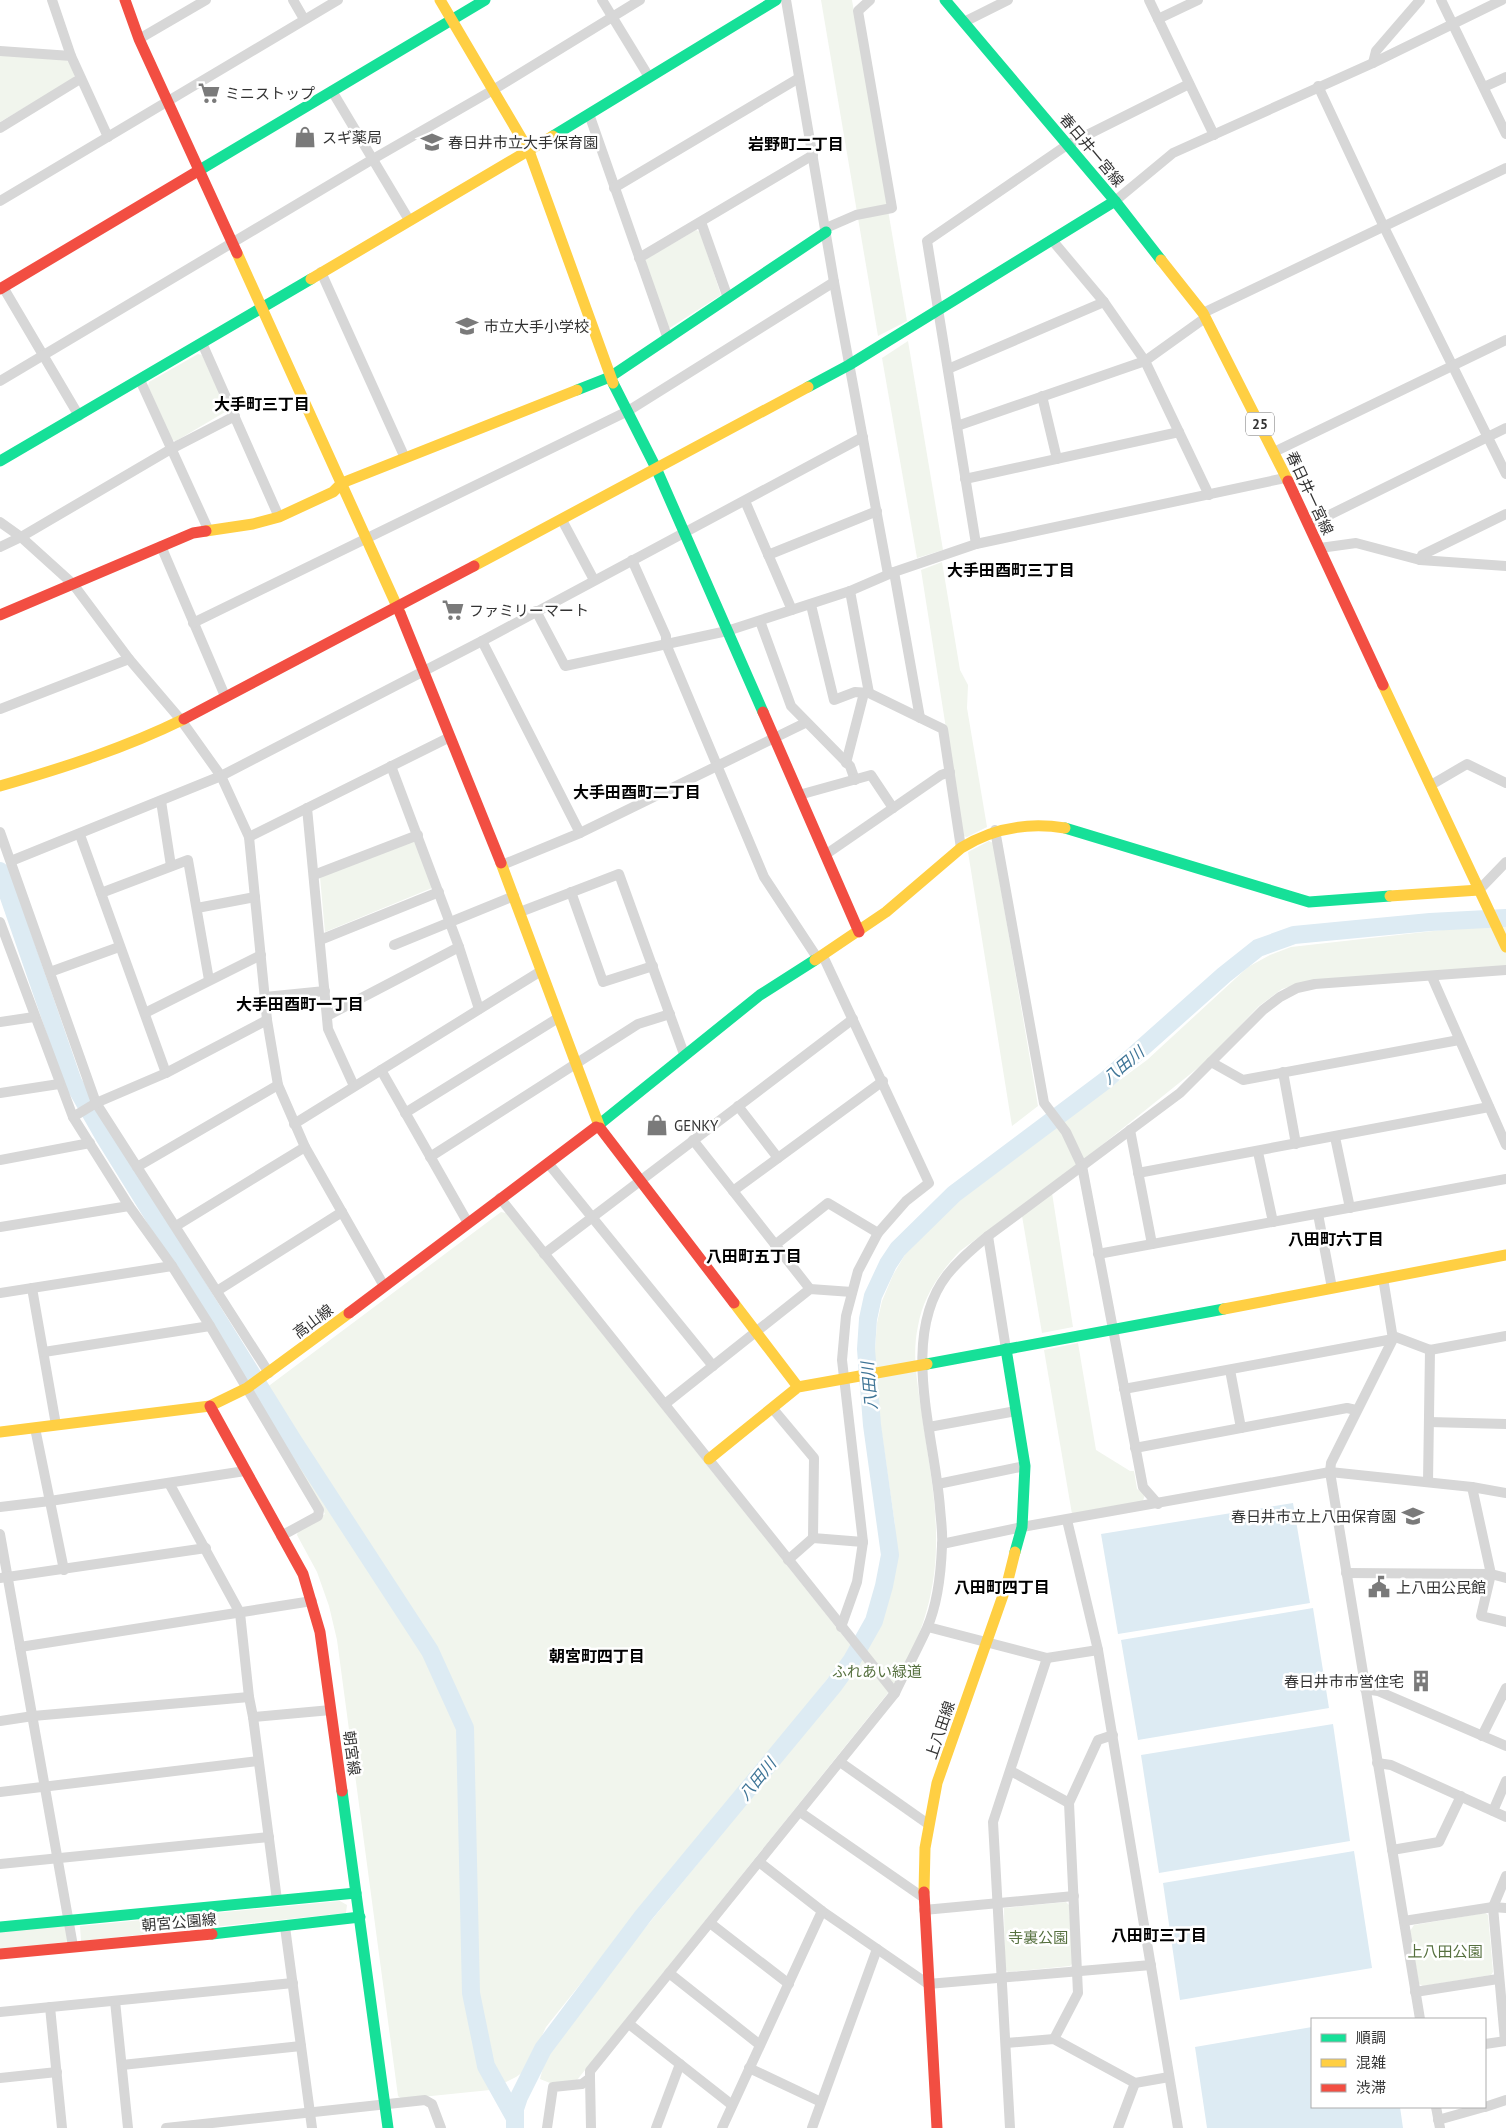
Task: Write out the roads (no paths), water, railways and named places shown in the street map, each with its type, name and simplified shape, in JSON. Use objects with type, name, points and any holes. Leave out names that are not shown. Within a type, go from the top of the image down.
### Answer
[{"type":"street","points":[[52,0],[80,79],[108,137]]},
{"type":"street","points":[[125,0],[139,39],[167,102],[398,607],[514,896],[598,1125],[798,1387]]},
{"type":"street","points":[[293,0],[304,19]]},
{"type":"street","points":[[0,201],[338,0]]},
{"type":"street","points":[[440,0],[529,150],[610,376],[656,468],[859,932]]},
{"type":"street","points":[[79,416],[1,288],[485,0]]},
{"type":"street","points":[[602,0],[649,78]]},
{"type":"street","points":[[0,381],[373,159],[493,90],[640,0]]},
{"type":"street","points":[[0,461],[529,150],[776,0]]},
{"type":"street","points":[[786,0],[849,365],[920,718]]},
{"type":"street","points":[[0,615],[193,533],[208,529],[253,524],[280,517],[333,492],[342,483],[610,376],[668,339],[826,230],[856,215],[892,208],[858,11],[870,0]]},
{"type":"street","name":"春日井一宮線","points":[[945,0],[1115,201],[1204,316],[1309,525],[1506,947]]},
{"type":"street","points":[[964,22],[1008,0]]},
{"type":"street","points":[[1149,0],[1214,135]]},
{"type":"street","points":[[1158,19],[1198,0]]},
{"type":"street","points":[[1373,63],[1376,51],[1420,0]]},
{"type":"street","points":[[1441,0],[1506,134]]},
{"type":"street","points":[[0,786],[64,768],[110,751],[181,720],[398,607],[849,365],[1115,201],[1173,153],[1318,86],[1373,63],[1502,0]]},
{"type":"street","points":[[139,39],[201,1]]},
{"type":"street","points":[[0,51],[71,56]]},
{"type":"street","points":[[1484,87],[1506,76]]},
{"type":"street","points":[[614,188],[800,78]]},
{"type":"street","points":[[0,128],[80,79]]},
{"type":"street","points":[[976,544],[927,241],[1067,145],[1188,84]]},
{"type":"street","points":[[1318,86],[1384,227],[1506,474]]},
{"type":"street","points":[[332,91],[409,220]]},
{"type":"street","points":[[589,114],[668,339]]},
{"type":"street","points":[[639,258],[814,155]]},
{"type":"street","points":[[957,426],[1144,361],[1204,316],[1506,168]]},
{"type":"street","points":[[701,222],[728,298]]},
{"type":"street","points":[[1052,240],[1104,302],[1144,361],[1209,495]]},
{"type":"street","points":[[321,272],[405,458]]},
{"type":"street","points":[[193,623],[628,411],[834,282]]},
{"type":"street","points":[[948,369],[1104,302]]},
{"type":"street","points":[[1274,452],[1506,340]]},
{"type":"street","points":[[202,343],[280,517]]},
{"type":"street","points":[[140,380],[208,529]]},
{"type":"street","points":[[1042,396],[1057,458]]},
{"type":"street","points":[[0,547],[21,537],[171,448],[235,416]]},
{"type":"street","points":[[1309,525],[1506,428]]},
{"type":"street","points":[[965,479],[1179,432]]},
{"type":"street","points":[[10,861],[80,835],[221,776],[482,641],[863,437]]},
{"type":"street","points":[[536,611],[565,666],[727,631],[811,605],[891,573],[976,544],[1285,478]]},
{"type":"street","points":[[745,501],[792,610]]},
{"type":"street","points":[[768,555],[877,511]]},
{"type":"street","points":[[1420,560],[1422,555],[1506,514]]},
{"type":"street","points":[[562,520],[594,580]]},
{"type":"street","points":[[0,522],[21,537],[73,584],[129,659],[181,720],[221,776],[249,837],[267,1020],[278,1085],[305,1147],[384,1286]]},
{"type":"street","points":[[1320,548],[1356,543],[1420,560],[1506,566]]},
{"type":"street","points":[[161,546],[225,696]]},
{"type":"street","points":[[632,560],[666,636],[666,644],[764,877],[821,957],[853,1019],[929,1183],[906,1200],[878,1233],[858,1271],[846,1316],[842,1360],[863,1542],[857,1582],[841,1626]]},
{"type":"street","points":[[846,763],[866,693],[850,591]]},
{"type":"street","points":[[811,605],[834,700],[855,692],[866,693],[944,730],[961,848]]},
{"type":"street","points":[[760,621],[791,706],[846,763],[855,780]]},
{"type":"street","points":[[482,641],[580,833]]},
{"type":"street","points":[[0,709],[129,659]]},
{"type":"street","points":[[502,865],[580,833],[718,764],[806,723]]},
{"type":"street","points":[[249,837],[450,737]]},
{"type":"street","points":[[1431,785],[1467,764],[1506,783]]},
{"type":"street","points":[[391,766],[450,922],[479,1009]]},
{"type":"street","points":[[825,855],[941,776],[950,772]]},
{"type":"street","points":[[799,795],[871,775],[893,808]]},
{"type":"street","points":[[161,801],[171,866]]},
{"type":"street","points":[[307,808],[328,1030],[354,1086]]},
{"type":"street","name":"高山線","points":[[0,1432],[210,1406],[252,1384],[598,1125],[684,1054],[760,995],[859,932],[961,848],[974,839],[995,830],[1021,825],[1048,824],[1073,829],[1309,902],[1479,890]]},
{"type":"street","points":[[995,830],[1044,1103],[1066,1132],[1082,1166],[1143,1487],[1158,1504]]},
{"type":"street","points":[[0,832],[96,1104],[269,1373]]},
{"type":"street","points":[[80,835],[166,1073]]},
{"type":"street","points":[[314,875],[418,835]]},
{"type":"street","points":[[101,893],[188,860],[209,980]]},
{"type":"street","points":[[1479,890],[1506,862]]},
{"type":"street","points":[[520,912],[619,874],[684,1054]]},
{"type":"street","points":[[320,940],[439,892]]},
{"type":"street","points":[[571,892],[603,982],[653,966]]},
{"type":"street","points":[[394,945],[514,896]]},
{"type":"street","points":[[197,908],[255,897]]},
{"type":"street","points":[[0,922],[4,948],[34,1017],[72,1117],[129,1206],[172,1266],[210,1326],[252,1384],[319,1510],[318,1516],[281,1536]]},
{"type":"street","points":[[50,972],[119,947]]},
{"type":"street","points":[[327,1016],[459,948]]},
{"type":"street","points":[[145,1013],[261,955]]},
{"type":"street","points":[[592,2128],[590,2071],[895,1693],[928,1627],[939,1586],[942,1544],[938,1484],[921,1364],[922,1333],[936,1294],[946,1276],[988,1236],[1180,1094],[1263,1010],[1280,997],[1297,988],[1315,984],[1432,977],[1506,970]]},
{"type":"street","points":[[294,1124],[540,971]]},
{"type":"street","points":[[1432,977],[1506,1145]]},
{"type":"street","points":[[265,997],[325,991]]},
{"type":"street","points":[[430,1157],[638,1024],[670,1014]]},
{"type":"street","points":[[0,1022],[34,1017]]},
{"type":"street","points":[[405,1113],[558,1018]]},
{"type":"street","points":[[544,1254],[853,1019]]},
{"type":"street","points":[[72,1117],[96,1104],[166,1073],[267,1020]]},
{"type":"street","points":[[1211,1062],[1244,1080],[1459,1040]]},
{"type":"street","points":[[381,1070],[468,1223]]},
{"type":"street","points":[[1283,1072],[1296,1144]]},
{"type":"street","points":[[733,1191],[882,1081]]},
{"type":"street","points":[[0,1093],[58,1084]]},
{"type":"street","points":[[137,1166],[278,1085]]},
{"type":"street","points":[[738,1106],[778,1158]]},
{"type":"street","points":[[1138,1173],[1258,1152],[1489,1107]]},
{"type":"street","points":[[1130,1130],[1152,1244]]},
{"type":"street","points":[[1335,1137],[1350,1208]]},
{"type":"street","points":[[693,1140],[810,1289]]},
{"type":"street","points":[[0,1160],[90,1143]]},
{"type":"street","points":[[176,1226],[305,1147]]},
{"type":"street","points":[[1258,1152],[1273,1222]]},
{"type":"street","points":[[548,1163],[712,1366]]},
{"type":"street","points":[[1098,1254],[1506,1179]]},
{"type":"street","points":[[500,1198],[895,1693]]},
{"type":"street","points":[[775,1245],[828,1203],[878,1233]]},
{"type":"street","points":[[0,1226],[129,1206]]},
{"type":"street","points":[[217,1290],[342,1212]]},
{"type":"street","points":[[1318,1214],[1332,1288]]},
{"type":"street","points":[[988,1236],[1006,1349]]},
{"type":"street","points":[[709,1459],[798,1387],[1113,1330],[1506,1255]]},
{"type":"street","points":[[0,1294],[172,1266]]},
{"type":"street","points":[[1383,1278],[1393,1337],[1331,1463],[1330,1472],[1420,2018]]},
{"type":"street","points":[[32,1288],[56,1425]]},
{"type":"street","points":[[665,1404],[810,1289],[852,1292]]},
{"type":"street","points":[[44,1352],[210,1326]]},
{"type":"street","points":[[1124,1389],[1393,1337],[1430,1350],[1505,1339]]},
{"type":"street","name":"上八田線","points":[[937,2128],[924,1910],[925,1848],[937,1783],[1007,1584],[1022,1527],[1025,1466],[1006,1349]]},
{"type":"street","points":[[1428,1482],[1430,1350]]},
{"type":"street","points":[[1230,1370],[1240,1428]]},
{"type":"street","name":"朝宮線","points":[[210,1406],[302,1574],[312,1601],[320,1632],[388,2128]]},
{"type":"street","points":[[773,1408],[814,1458],[813,1538]]},
{"type":"street","points":[[1135,1448],[1347,1408],[1356,1410]]},
{"type":"street","points":[[929,1427],[1016,1411]]},
{"type":"street","points":[[1429,1422],[1506,1424]]},
{"type":"street","points":[[35,1428],[64,1570]]},
{"type":"street","points":[[938,1484],[1025,1466]]},
{"type":"street","points":[[0,1507],[245,1471]]},
{"type":"street","points":[[942,1544],[1022,1527],[1330,1472],[1472,1487],[1506,1493]]},
{"type":"street","points":[[169,1483],[240,1613],[249,1697],[277,1900]]},
{"type":"street","points":[[1472,1487],[1491,1574],[1481,1616],[1506,1622]]},
{"type":"street","points":[[1068,1520],[1098,1650],[1178,2128]]},
{"type":"street","points":[[0,1534],[4,1578],[33,1716],[73,1946]]},
{"type":"street","points":[[788,1560],[813,1538],[863,1542]]},
{"type":"street","points":[[4,1578],[206,1548]]},
{"type":"street","points":[[1346,1573],[1491,1574],[1506,1578]]},
{"type":"street","points":[[20,1647],[312,1601]]},
{"type":"street","points":[[928,1627],[986,1640],[1047,1658],[1098,1650]]},
{"type":"street","points":[[1010,2128],[993,1822],[1047,1658]]},
{"type":"street","points":[[1365,1689],[1378,1690],[1506,1746]]},
{"type":"street","points":[[1482,1736],[1505,1692]]},
{"type":"street","points":[[0,1721],[33,1716],[249,1697]]},
{"type":"street","points":[[253,1717],[331,1710]]},
{"type":"street","points":[[1054,2039],[1078,1993],[1069,1803],[1098,1740],[1113,1735]]},
{"type":"street","points":[[0,1792],[258,1761]]},
{"type":"street","points":[[840,1762],[928,1824]]},
{"type":"street","points":[[1377,1763],[1391,1765],[1506,1817]]},
{"type":"street","points":[[1011,1771],[1069,1803]]},
{"type":"street","points":[[1493,1811],[1506,1781]]},
{"type":"street","points":[[1392,1850],[1439,1842],[1460,1796]]},
{"type":"street","points":[[800,1812],[924,1898]]},
{"type":"street","points":[[0,1864],[269,1837]]},
{"type":"street","points":[[759,1862],[822,1911],[928,1984],[1151,1965]]},
{"type":"street","points":[[1486,2044],[1505,2041],[1493,1907],[1506,1876]]},
{"type":"street","name":"朝宮公園線","points":[[0,1927],[356,1893]]},
{"type":"street","points":[[924,1910],[997,1905],[1074,1896]]},
{"type":"street","points":[[1404,1921],[1493,1907],[1506,1908]]},
{"type":"street","points":[[722,2128],[822,1911]]},
{"type":"street","name":"朝宮公園線","points":[[0,1954],[286,1927],[360,1916]]},
{"type":"street","points":[[710,1923],[789,1984]]},
{"type":"street","points":[[286,1927],[312,2128]]},
{"type":"street","points":[[812,2128],[877,1949]]},
{"type":"street","points":[[669,1973],[760,2046]]},
{"type":"street","points":[[1415,1992],[1498,1979]]},
{"type":"street","points":[[0,2012],[292,1983]]},
{"type":"street","points":[[115,2001],[128,2128]]},
{"type":"street","points":[[50,2008],[62,2128]]},
{"type":"street","points":[[629,2024],[732,2105]]},
{"type":"street","points":[[1006,2043],[1054,2039],[1135,2083],[1169,2077]]},
{"type":"street","points":[[122,2065],[301,2046]]},
{"type":"street","points":[[657,2128],[680,2064]]},
{"type":"street","points":[[749,2068],[821,2102]]},
{"type":"street","points":[[0,2078],[57,2072]]},
{"type":"street","points":[[547,2128],[553,2087],[582,2084],[590,2078]]},
{"type":"street","points":[[1118,2128],[1135,2083]]},
{"type":"street","points":[[166,2128],[425,2100],[432,2104],[441,2128]]},
{"type":"street","points":[[1486,2106],[1506,2100]]},
{"type":"street","points":[[1436,2108],[1439,2124],[1481,2108]]},
{"type":"waterway","points":[[0,871],[73,1082],[105,1138],[292,1439],[430,1651],[465,1728],[471,1993],[486,2066],[515,2118]]},
{"type":"waterway","name":"八田川","points":[[515,2128],[515,2109],[519,2097],[543,2049],[643,1916],[834,1685],[852,1660],[874,1621],[890,1555],[872,1425],[866,1349],[868,1319],[873,1296],[888,1264],[898,1249],[954,1194],[1106,1080],[1224,975],[1258,948],[1294,935],[1430,922],[1506,918]]},
{"type":"place","name":"ミニストップ","points":[[209,93]]},
{"type":"place","name":"スギ薬局","points":[[305,137]]},
{"type":"place","name":"春日井市立大手保育園","points":[[432,142]]},
{"type":"place","name":"市立大手小学校","points":[[467,326]]},
{"type":"place","name":"ファミリーマート","points":[[453,610]]},
{"type":"place","name":"GENKY","points":[[657,1125]]},
{"type":"place","name":"春日井市立上八田保育園","points":[[1413,1516]]},
{"type":"place","name":"上八田公民館","points":[[1379,1587]]},
{"type":"place","name":"春日井市市営住宅","points":[[1421,1681]]},
{"type":"district","name":"岩野町二丁目","points":[[796,144]]},
{"type":"district","name":"大手町三丁目","points":[[262,404]]},
{"type":"district","name":"大手田酉町三丁目","points":[[1011,570]]},
{"type":"district","name":"大手田酉町二丁目","points":[[637,792]]},
{"type":"district","name":"大手田酉町一丁目","points":[[300,1004]]},
{"type":"district","name":"八田町六丁目","points":[[1336,1239]]},
{"type":"district","name":"八田町五丁目","points":[[754,1256]]},
{"type":"district","name":"八田町四丁目","points":[[1002,1587]]},
{"type":"district","name":"朝宮町四丁目","points":[[597,1656]]},
{"type":"district","name":"八田町三丁目","points":[[1159,1935]]},
{"type":"park label","name":"ふれあい緑道","points":[[877,1671]]},
{"type":"park label","name":"寺裏公園","points":[[1038,1937]]},
{"type":"park label","name":"上八田公園","points":[[1445,1951]]}]
